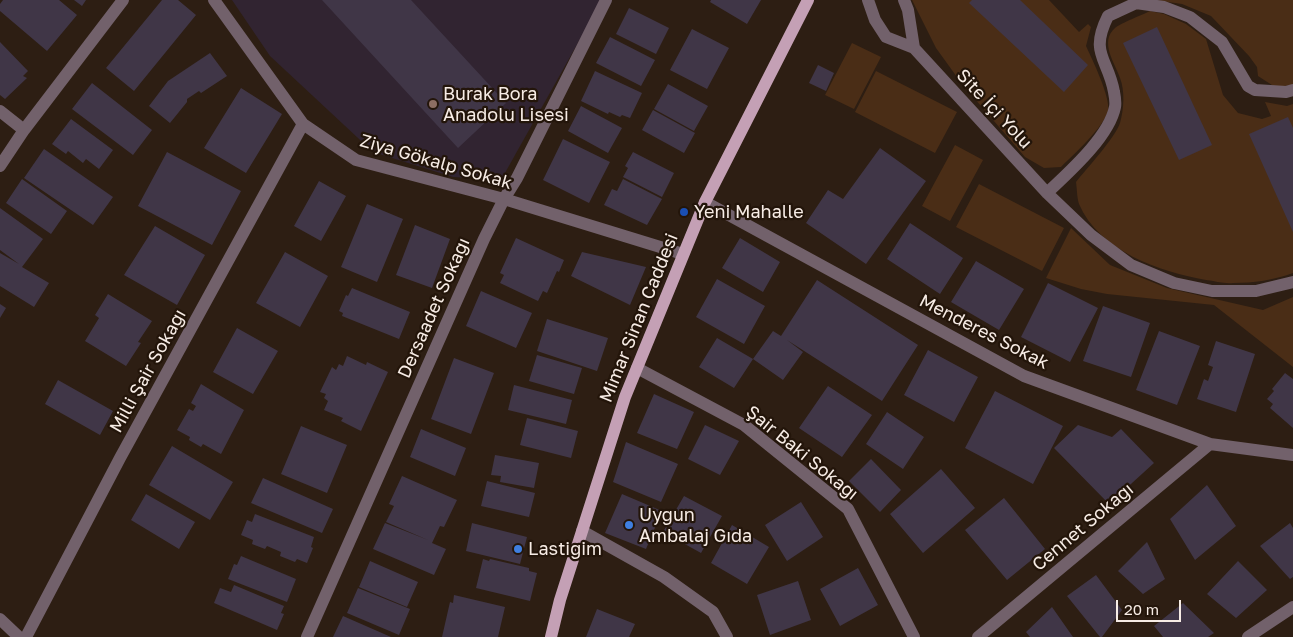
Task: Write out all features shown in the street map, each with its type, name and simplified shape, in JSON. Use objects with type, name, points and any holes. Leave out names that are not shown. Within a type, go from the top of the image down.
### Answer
[{"type":"main road","name":"Mimar Sinan Caddesi","points":[[551,637],[560,600],[625,397],[705,202],[808,0]]},
{"type":"street","points":[[0,166],[24,130],[123,0]]},
{"type":"street","name":"Ziya Gökalp Sokak","points":[[214,0],[303,124],[356,160],[504,199],[683,254]]},
{"type":"street","name":"Dersaadet Sokağı","points":[[307,637],[484,239],[517,178],[606,0]]},
{"type":"street","points":[[868,0],[875,20],[886,38],[914,48],[908,10],[904,0]]},
{"type":"street","points":[[1048,193],[1083,158],[1110,123],[1116,105],[1113,87],[1099,51],[1102,28],[1108,16],[1136,3],[1164,7],[1190,17],[1222,42],[1248,86],[1255,90],[1286,92],[1293,90]]},
{"type":"street","name":"Site İçi Yolu","points":[[914,48],[1048,193],[1091,235],[1131,265],[1174,283],[1212,291],[1256,292],[1293,282]]},
{"type":"street","points":[[0,111],[24,130]]},
{"type":"street","name":"Milli Şair Sokağı","points":[[26,637],[120,458],[303,124]]},
{"type":"street","name":"Menderes Sokak","points":[[705,202],[1024,376],[1210,444],[1293,455]]},
{"type":"street","name":"Şair Baki Sokağı","points":[[637,368],[744,425],[848,510],[914,637]]},
{"type":"street","name":"Cennet Sokağı","points":[[978,637],[1210,444]]},
{"type":"street","points":[[582,531],[664,577],[713,612],[727,637]]},
{"type":"street","points":[[1248,637],[1293,607]]},
{"type":"street","points":[[0,619],[19,637]]},
{"type":"shaded area","name":"Burak Bora Anadolu Lisesi","points":[[232,0],[602,0],[501,180],[453,177],[373,152],[270,56]]},
{"type":"shaded area","points":[[912,0],[1049,0],[1079,32],[1088,24],[1091,27],[1086,46],[1107,97],[1108,111],[1101,125],[1061,167],[1044,168],[1025,157],[962,84],[936,48]]},
{"type":"shaded area","points":[[1154,0],[1293,0],[1293,85],[1275,87],[1258,76],[1257,67],[1249,56],[1211,16],[1182,4]]},
{"type":"shaded area","points":[[1150,11],[1164,14],[1186,24],[1206,39],[1223,95],[1238,113],[1262,119],[1271,116],[1265,102],[1287,106],[1293,104],[1293,273],[1263,281],[1223,283],[1188,276],[1151,265],[1116,247],[1101,235],[1088,220],[1079,204],[1076,182],[1113,137],[1121,118],[1123,89],[1108,46],[1110,34],[1118,26]]},
{"type":"shaded area","points":[[852,43],[881,57],[854,109],[825,95]]},
{"type":"shaded area","points":[[876,71],[957,112],[935,153],[855,112]]},
{"type":"shaded area","points":[[955,145],[983,160],[950,221],[922,206]]},
{"type":"shaded area","points":[[979,184],[1064,228],[1042,271],[956,227]]},
{"type":"shaded area","points":[[1071,228],[1110,265],[1167,288],[1263,310],[1293,297],[1293,367],[1214,305],[1107,294],[1081,289],[1046,278]]},
{"type":"building","points":[[3,0],[59,0],[77,15],[47,51],[0,11],[0,4]]},
{"type":"building","points":[[74,0],[86,0],[82,6]]},
{"type":"building","points":[[162,0],[178,0],[196,15],[134,91],[106,68]]},
{"type":"building","points":[[322,0],[411,0],[506,103],[458,148]]},
{"type":"building","points":[[711,0],[761,0],[747,24],[710,2]]},
{"type":"building","points":[[972,0],[1020,0],[1088,65],[1064,92],[969,3]]},
{"type":"building","points":[[629,8],[669,28],[656,54],[616,34]]},
{"type":"building","points":[[1157,27],[1212,145],[1179,160],[1123,43]]},
{"type":"building","points":[[692,29],[729,48],[707,89],[670,70]]},
{"type":"building","points":[[610,37],[655,60],[641,86],[596,63]]},
{"type":"building","points":[[0,42],[28,71],[23,76],[27,78],[5,99],[0,95]]},
{"type":"building","points":[[210,53],[227,76],[201,93],[199,91],[187,99],[187,102],[170,123],[149,106],[168,81]]},
{"type":"building","points":[[818,65],[834,73],[826,91],[809,83]]},
{"type":"building","points":[[595,71],[642,93],[630,118],[622,115],[620,117],[609,112],[608,114],[581,101]]},
{"type":"building","points":[[92,83],[152,130],[133,155],[72,109]]},
{"type":"building","points":[[668,84],[708,106],[694,131],[654,109]]},
{"type":"building","points":[[241,88],[282,114],[246,173],[204,148]]},
{"type":"building","points":[[581,106],[622,128],[608,153],[568,131]]},
{"type":"building","points":[[653,110],[695,133],[684,153],[642,130]]},
{"type":"building","points":[[1288,117],[1293,128],[1293,232],[1249,134]]},
{"type":"building","points":[[71,119],[113,150],[99,169],[86,159],[83,163],[68,151],[66,154],[52,144]]},
{"type":"building","points":[[563,139],[610,162],[589,203],[543,180]]},
{"type":"building","points":[[880,148],[926,181],[866,264],[806,223],[828,190],[843,199]]},
{"type":"building","points":[[44,149],[113,197],[93,225],[24,178]]},
{"type":"building","points":[[167,152],[241,191],[212,245],[138,206]]},
{"type":"building","points":[[633,152],[674,173],[662,197],[623,177],[628,168],[625,166]]},
{"type":"building","points":[[22,179],[67,211],[51,234],[6,203]]},
{"type":"building","points":[[623,179],[662,199],[647,225],[604,205],[612,189],[617,191]]},
{"type":"building","points":[[319,181],[346,196],[321,241],[294,226]]},
{"type":"building","points":[[367,204],[403,219],[377,282],[341,267]]},
{"type":"building","points":[[0,208],[43,239],[22,267],[49,283],[34,307],[0,286],[0,253],[19,264],[0,250]]},
{"type":"building","points":[[910,223],[963,258],[940,294],[887,259]]},
{"type":"building","points":[[415,225],[450,239],[432,288],[396,275]]},
{"type":"building","points":[[155,226],[205,255],[177,305],[124,275]]},
{"type":"building","points":[[516,238],[564,260],[547,293],[543,291],[538,301],[500,283],[504,275],[500,273]]},
{"type":"building","points":[[740,238],[780,262],[763,292],[722,268]]},
{"type":"building","points":[[285,252],[328,276],[300,327],[256,303]]},
{"type":"building","points":[[582,252],[646,267],[630,305],[571,276]]},
{"type":"building","points":[[976,261],[1024,289],[999,330],[951,302]]},
{"type":"building","points":[[717,279],[765,306],[744,344],[696,317]]},
{"type":"building","points":[[817,280],[918,345],[882,401],[787,340],[803,352],[783,380],[753,359],[773,331],[781,336]]},
{"type":"building","points":[[1048,283],[1098,308],[1070,362],[1021,337]]},
{"type":"building","points":[[352,288],[410,312],[399,339],[342,316],[343,313],[339,311],[346,295],[348,296]]},
{"type":"building","points":[[481,291],[532,313],[516,348],[466,326]]},
{"type":"building","points":[[108,294],[152,321],[138,342],[141,343],[126,366],[85,341],[99,318],[95,315]]},
{"type":"building","points":[[0,304],[6,308],[0,318]]},
{"type":"building","points":[[1103,306],[1150,323],[1131,377],[1083,361]]},
{"type":"building","points":[[547,319],[608,338],[597,371],[537,351]]},
{"type":"building","points":[[237,328],[278,351],[253,394],[213,372]]},
{"type":"building","points":[[1159,331],[1200,346],[1177,405],[1136,390]]},
{"type":"building","points":[[717,338],[753,359],[734,388],[699,367]]},
{"type":"building","points":[[1216,341],[1255,354],[1236,412],[1197,399],[1204,379],[1208,381],[1213,367],[1208,365]]},
{"type":"building","points":[[928,350],[978,377],[954,422],[904,395]]},
{"type":"building","points":[[537,355],[582,368],[574,394],[529,381]]},
{"type":"building","points":[[347,356],[366,365],[367,362],[388,372],[361,431],[341,421],[343,418],[324,410],[328,401],[324,398],[326,394],[320,392],[332,367],[336,370],[339,364],[343,366]]},
{"type":"building","points":[[454,358],[494,373],[471,434],[431,419]]},
{"type":"building","points":[[1285,373],[1293,379],[1293,428],[1270,408],[1273,404],[1267,399],[1274,391],[1272,389]]},
{"type":"building","points":[[58,380],[113,411],[100,435],[45,404]]},
{"type":"building","points":[[201,384],[244,410],[221,454],[203,444],[201,447],[189,440],[190,437],[177,430],[189,409],[193,411],[196,406],[191,403]]},
{"type":"building","points":[[514,385],[572,400],[566,424],[508,410]]},
{"type":"building","points":[[828,386],[872,415],[842,457],[799,428]]},
{"type":"building","points":[[995,391],[1063,426],[1033,484],[965,448]]},
{"type":"building","points":[[654,394],[694,412],[677,449],[637,433]]},
{"type":"building","points":[[887,412],[924,437],[903,469],[866,444]]},
{"type":"building","points":[[527,418],[578,431],[571,458],[520,445]]},
{"type":"building","points":[[705,425],[739,441],[720,475],[688,459]]},
{"type":"building","points":[[1078,425],[1112,437],[1121,429],[1154,463],[1109,504],[1054,448]]},
{"type":"building","points":[[301,426],[347,445],[327,493],[281,474]]},
{"type":"building","points":[[421,429],[466,448],[455,476],[410,457]]},
{"type":"building","points":[[626,442],[678,464],[661,502],[613,482]]},
{"type":"building","points":[[172,446],[233,482],[210,520],[149,485]]},
{"type":"building","points":[[495,455],[539,463],[534,488],[500,482],[501,476],[491,475]]},
{"type":"building","points":[[871,459],[901,490],[880,512],[849,481]]},
{"type":"building","points":[[941,469],[975,508],[923,553],[890,514]]},
{"type":"building","points":[[402,476],[457,500],[444,527],[440,526],[432,543],[446,549],[434,575],[373,549],[385,523],[428,540],[386,522],[394,506],[389,504]]},
{"type":"building","points":[[263,478],[333,509],[322,533],[251,503]]},
{"type":"building","points":[[487,481],[535,493],[529,517],[481,506]]},
{"type":"building","points":[[1207,485],[1236,526],[1195,560],[1170,519]]},
{"type":"building","points":[[146,494],[195,522],[179,549],[131,520]]},
{"type":"building","points":[[622,494],[662,511],[646,549],[605,533]]},
{"type":"building","points":[[684,496],[722,516],[701,553],[663,532]]},
{"type":"building","points":[[1004,498],[1045,549],[1007,580],[965,530]]},
{"type":"building","points":[[801,502],[823,537],[787,561],[765,525]]},
{"type":"building","points":[[255,514],[314,537],[311,547],[313,548],[307,563],[297,559],[295,562],[280,556],[281,552],[267,546],[265,549],[252,544],[253,540],[241,535],[247,520],[252,522]]},
{"type":"building","points":[[472,523],[527,537],[520,564],[466,551]]},
{"type":"building","points":[[1290,523],[1293,528],[1293,577],[1290,579],[1260,546]]},
{"type":"building","points":[[732,525],[769,547],[747,584],[711,563]]},
{"type":"building","points":[[1147,542],[1165,579],[1143,594],[1118,571]]},
{"type":"building","points":[[241,556],[296,579],[287,602],[228,579],[234,564],[237,565]]},
{"type":"building","points":[[483,559],[529,568],[529,571],[537,573],[530,601],[476,588]]},
{"type":"building","points":[[370,561],[418,582],[407,607],[359,587]]},
{"type":"building","points":[[1238,561],[1267,590],[1236,618],[1207,594]]},
{"type":"building","points":[[858,568],[878,605],[840,626],[820,589]]},
{"type":"building","points":[[1096,575],[1122,610],[1102,637],[1100,637],[1067,596]]},
{"type":"building","points":[[798,581],[811,620],[770,635],[757,595]]},
{"type":"building","points":[[234,585],[284,606],[281,613],[284,614],[277,630],[214,603],[220,588],[231,592]]},
{"type":"building","points":[[358,588],[410,609],[399,635],[347,613]]},
{"type":"building","points":[[454,595],[505,607],[498,637],[442,637],[450,602],[453,603]]},
{"type":"building","points":[[1183,603],[1214,633],[1208,637],[1163,637],[1154,626]]},
{"type":"building","points":[[1052,607],[1073,637],[1030,637],[1026,632]]},
{"type":"building","points":[[597,609],[635,624],[629,637],[586,637]]},
{"type":"building","points":[[343,616],[391,637],[333,637]]},
{"type":"place","name":"Burak Bora Anadolu Lisesi","points":[[433,104]]},
{"type":"place","name":"Yeni Mahalle","points":[[684,212]]},
{"type":"place","name":"Uygun Ambalaj Gıda","points":[[629,525]]},
{"type":"place","name":"Lastiğim","points":[[518,549]]}]
